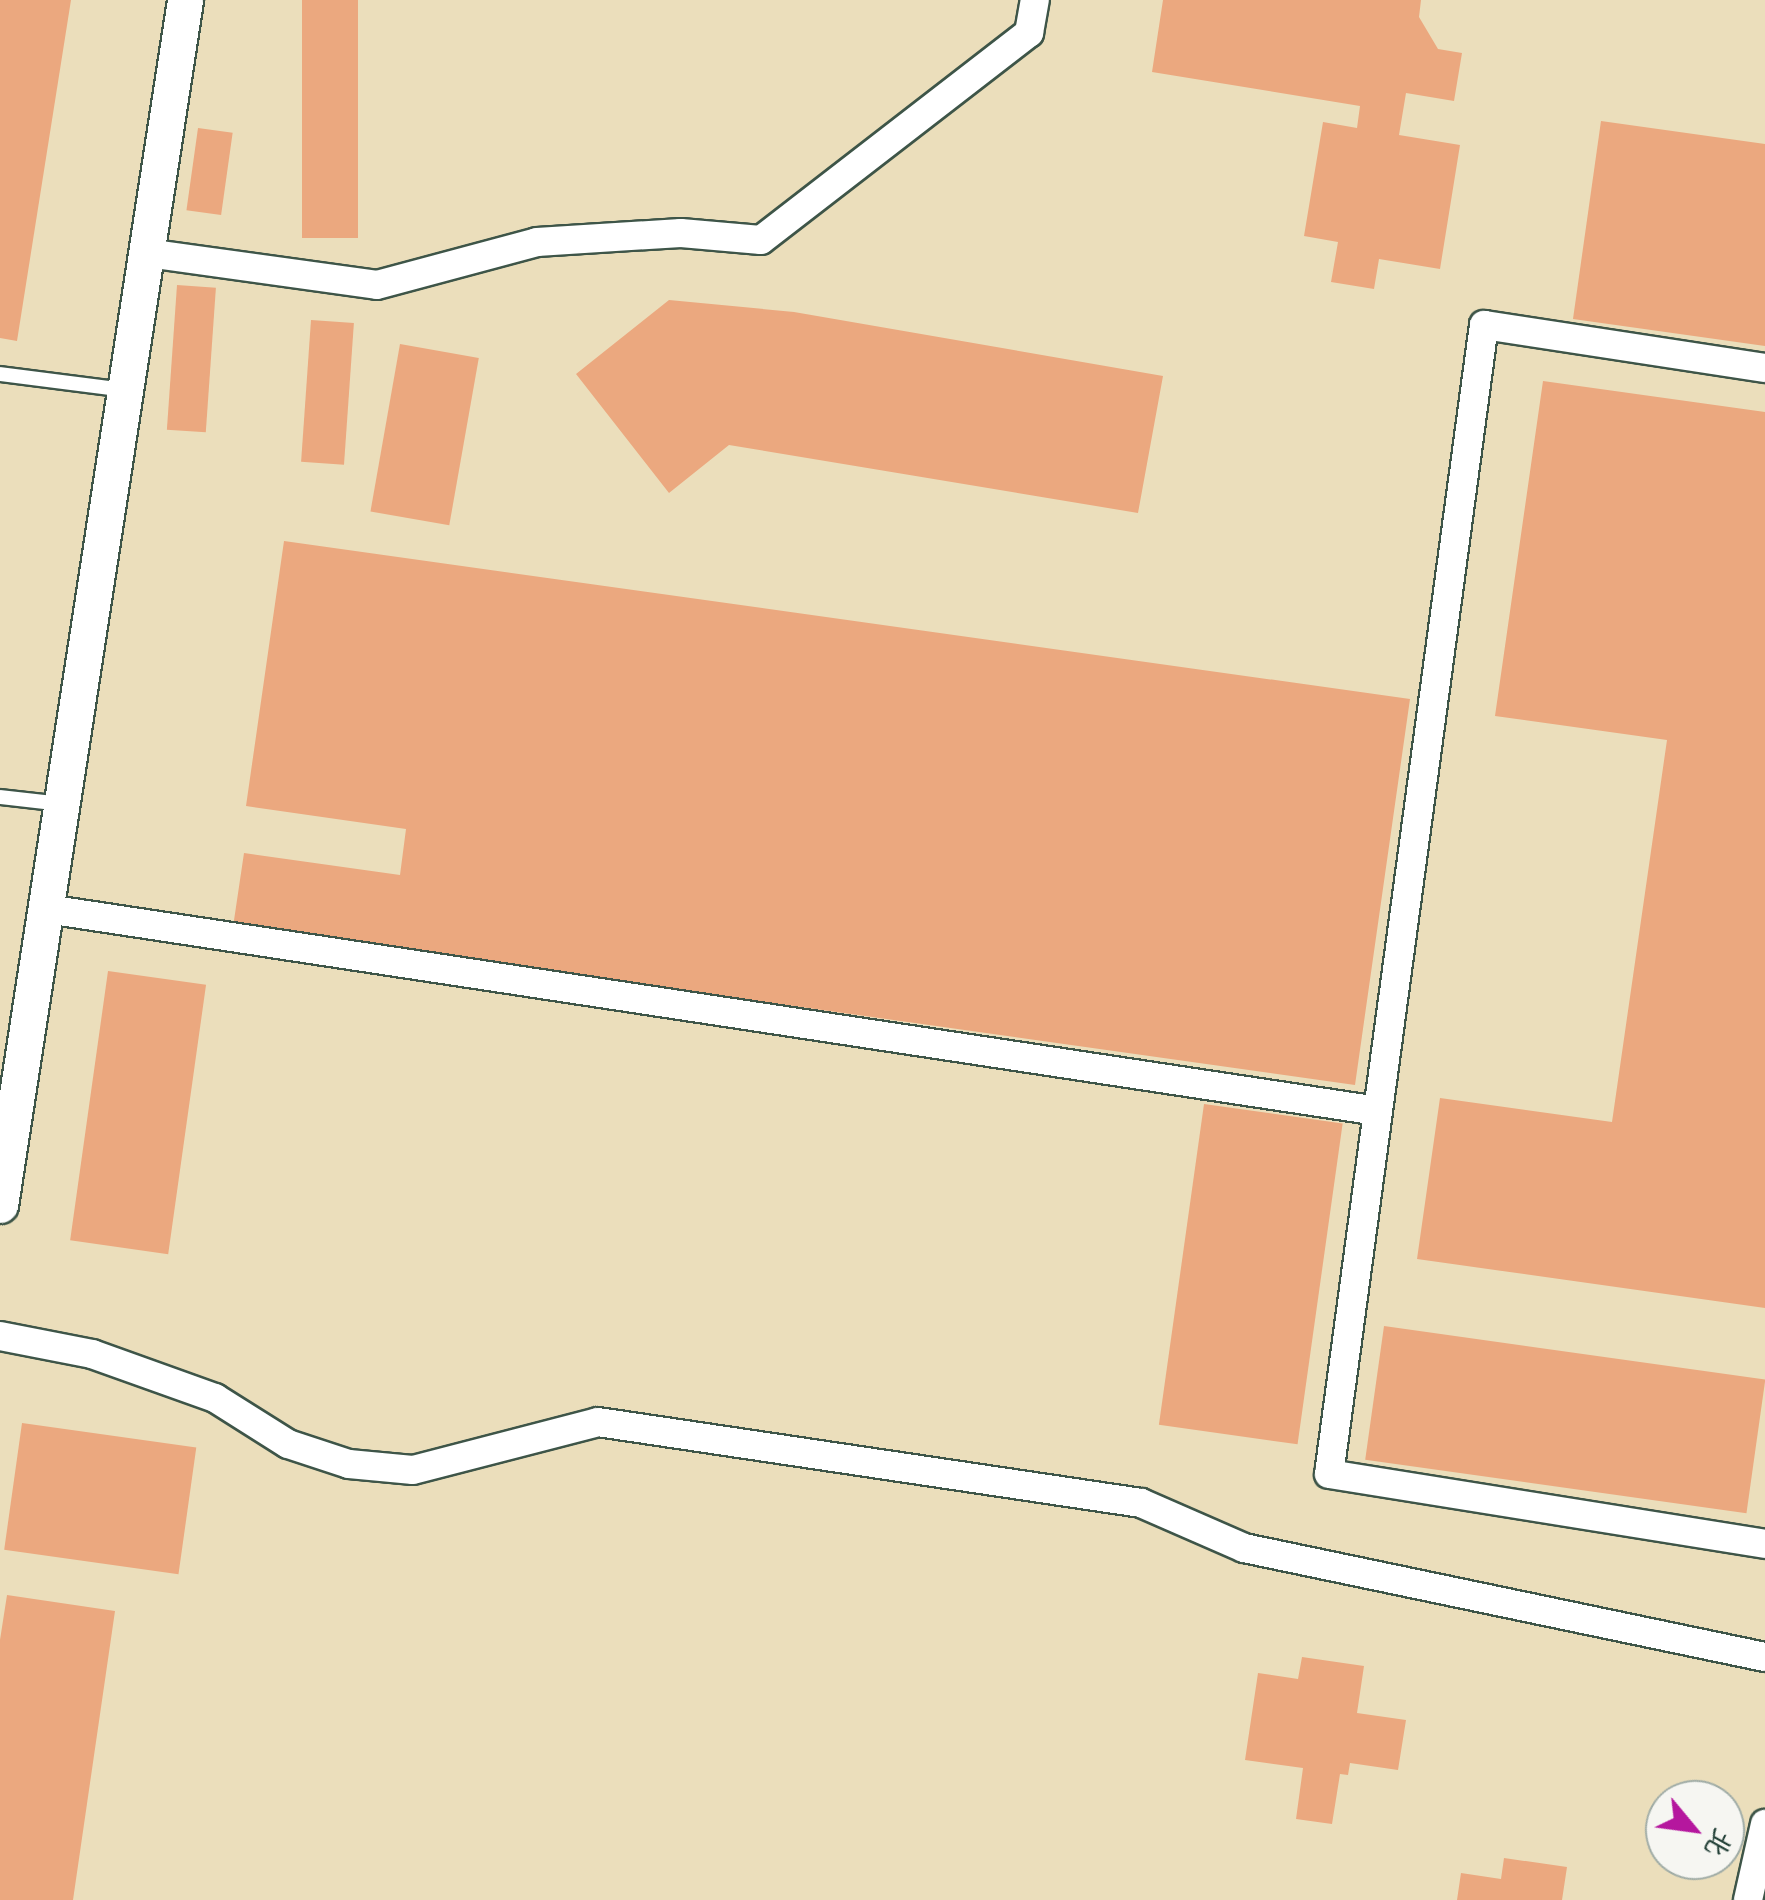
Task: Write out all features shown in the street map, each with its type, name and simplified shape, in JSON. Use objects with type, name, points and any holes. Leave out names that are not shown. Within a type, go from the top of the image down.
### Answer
[{"type":"street","points":[[0,1205],[185,0]]},
{"type":"street","points":[[147,253],[377,286],[537,242],[681,233],[761,240],[1029,34],[1035,0]]},
{"type":"street","points":[[1765,368],[1484,325],[1329,1474],[1765,1544]]},
{"type":"street","points":[[48,909],[1378,1111]]},
{"type":"street","points":[[0,1336],[92,1354],[215,1398],[288,1444],[349,1464],[413,1470],[598,1422],[1141,1503],[1244,1548],[1765,1658]]},
{"type":"street","points":[[1748,1900],[1765,1824]]},
{"type":"lane","points":[[0,374],[126,390]]},
{"type":"lane","points":[[0,798],[63,804]]},
{"type":"building","points":[[0,0],[71,0],[17,341],[0,338]]},
{"type":"building","points":[[302,0],[358,0],[358,238],[302,238]]},
{"type":"building","points":[[1163,0],[1421,0],[1419,17],[1438,49],[1462,53],[1454,101],[1406,93],[1399,135],[1460,145],[1440,269],[1379,259],[1374,289],[1331,282],[1338,242],[1304,236],[1323,122],[1357,128],[1360,106],[1152,72]]},
{"type":"building","points":[[1601,121],[1765,144],[1765,346],[1573,319]]},
{"type":"building","points":[[198,128],[233,133],[221,215],[186,210]]},
{"type":"building","points":[[177,285],[216,288],[206,432],[167,430]]},
{"type":"building","points":[[669,300],[794,312],[1163,376],[1138,513],[729,445],[669,493],[576,374]]},
{"type":"building","points":[[311,320],[354,323],[344,465],[301,462]]},
{"type":"building","points":[[400,344],[479,358],[449,525],[370,511]]},
{"type":"building","points":[[1543,381],[1765,412],[1765,1308],[1417,1259],[1440,1098],[1612,1122],[1667,740],[1495,716]]},
{"type":"building","points":[[284,541],[1410,699],[1355,1085],[233,927],[244,853],[400,875],[406,829],[246,806]]},
{"type":"building","points":[[108,971],[206,985],[168,1254],[70,1240]]},
{"type":"building","points":[[1204,1104],[1343,1123],[1298,1444],[1159,1425]]},
{"type":"building","points":[[1384,1326],[1765,1380],[1746,1513],[1365,1460]]},
{"type":"building","points":[[22,1423],[196,1447],[178,1574],[4,1550]]},
{"type":"building","points":[[7,1595],[115,1611],[73,1900],[0,1900],[0,1640]]},
{"type":"building","points":[[1302,1657],[1364,1666],[1357,1713],[1406,1720],[1398,1770],[1350,1763],[1348,1775],[1340,1774],[1332,1824],[1296,1819],[1303,1768],[1245,1760],[1258,1673],[1298,1679]]},
{"type":"building","points":[[1504,1858],[1567,1867],[1562,1900],[1457,1900],[1461,1873],[1501,1879]]}]
